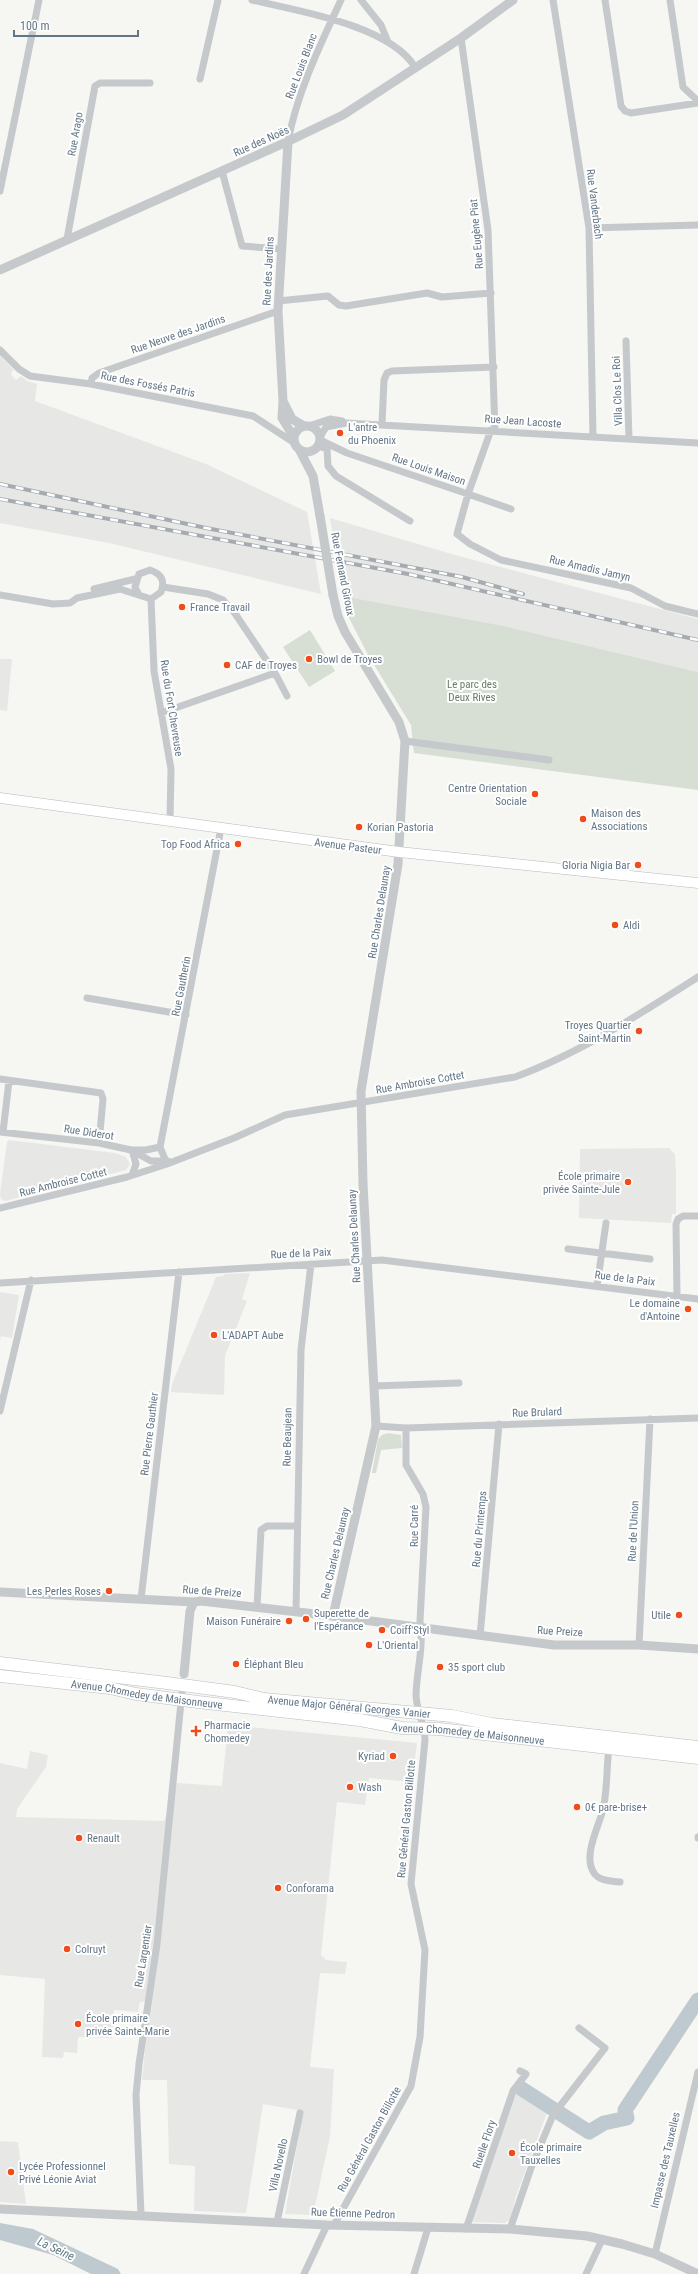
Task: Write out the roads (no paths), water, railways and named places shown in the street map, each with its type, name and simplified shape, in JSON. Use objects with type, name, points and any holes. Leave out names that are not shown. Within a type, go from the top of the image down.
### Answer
[{"type":"main road","name":"Avenue Pasteur","points":[[0,798],[399,852],[698,883]]},
{"type":"main road","name":"Avenue Major Général Georges Vanier","points":[[0,1663],[183,1679],[264,1699],[420,1714],[698,1747]]},
{"type":"main road","name":"Avenue Chomedey de Maisonneuve","points":[[0,1676],[110,1688],[136,1694],[180,1700],[360,1720],[402,1728],[425,1729],[698,1758]]},
{"type":"street","points":[[0,191],[39,0]]},
{"type":"street","points":[[200,79],[218,0]]},
{"type":"street","points":[[252,0],[276,3],[332,19],[388,42],[397,47],[415,67]]},
{"type":"street","name":"Rue Louis Blanc","points":[[288,142],[291,124],[332,19],[341,0]]},
{"type":"street","points":[[361,0],[382,25],[388,42]]},
{"type":"street","name":"Rue des Noës","points":[[0,270],[288,142],[343,115],[461,38],[513,0]]},
{"type":"street","name":"Rue Vanderbach","points":[[553,0],[588,228],[593,437]]},
{"type":"street","points":[[605,0],[621,106],[625,111],[631,113],[698,102]]},
{"type":"street","points":[[670,0],[683,87],[683,99],[678,106]]},
{"type":"street","name":"Rue Eugène Piat","points":[[461,38],[488,230],[494,367],[493,430]]},
{"type":"street","name":"Rue Arago","points":[[67,240],[95,86],[100,84],[150,83]]},
{"type":"street","points":[[683,87],[698,102]]},
{"type":"street","name":"Rue des Jardins","points":[[288,142],[278,306],[283,401],[282,418],[293,439]]},
{"type":"street","points":[[222,171],[242,246],[281,248]]},
{"type":"street","points":[[588,228],[698,225]]},
{"type":"street","name":"Rue Neuve des Jardins","points":[[91,384],[92,378],[99,373],[278,306],[328,296],[339,305],[346,306],[427,293],[442,297],[491,293]]},
{"type":"street","name":"Villa Clos Le Roi","points":[[626,341],[629,439]]},
{"type":"street","name":"Rue des Fossés Patris","points":[[0,350],[19,369],[30,376],[91,384],[253,416],[293,439]]},
{"type":"street","points":[[382,424],[384,380],[387,373],[392,371],[494,367]]},
{"type":"street","name":"Rue des Jardins","points":[[283,401],[292,419],[307,426]]},
{"type":"street","name":"Rue Jean Lacoste","points":[[307,426],[330,419],[346,423],[493,430],[698,443]]},
{"type":"street","name":"Rue Jean Lacoste","points":[[319,443],[326,427],[346,423]]},
{"type":"street","points":[[319,443],[308,453],[300,451],[293,439],[297,430],[307,426],[316,430],[319,443],[327,449],[328,466],[336,476],[410,521]]},
{"type":"street","name":"Rue Louis Maison","points":[[319,443],[468,494],[493,430]]},
{"type":"street","name":"Rue Fernand Giroux","points":[[319,443],[313,460],[313,476],[333,595],[338,616],[345,632],[399,722],[405,741],[399,852]]},
{"type":"street","name":"Rue Fernand Giroux","points":[[300,451],[313,476]]},
{"type":"street","points":[[468,494],[511,509]]},
{"type":"street","name":"Rue Amadis Jamyn","points":[[468,494],[457,530],[458,536],[490,556],[631,588],[665,606],[698,614]]},
{"type":"street","points":[[0,595],[53,604],[70,603],[77,598],[120,589],[138,593],[146,598],[152,599],[157,596],[163,587],[161,576],[150,570],[139,574],[136,579],[135,586],[138,593]]},
{"type":"street","points":[[94,589],[136,579]]},
{"type":"street","points":[[163,587],[208,594],[223,600],[234,612],[275,673],[287,696]]},
{"type":"street","name":"Rue du Fort Chevreuse","points":[[152,599],[154,671],[171,769],[170,821]]},
{"type":"street","points":[[161,713],[275,673]]},
{"type":"street","points":[[405,741],[549,760]]},
{"type":"street","name":"Rue Gautherin","points":[[168,1162],[160,1147],[221,828]]},
{"type":"street","name":"Rue Charles Delaunay","points":[[333,1616],[376,1426],[367,1260],[361,1103],[389,930],[399,852]]},
{"type":"street","name":"Rue Ambroise Cottet","points":[[0,1208],[132,1175],[234,1138],[285,1115],[515,1076],[542,1067],[621,1024],[698,977]]},
{"type":"street","points":[[87,998],[186,1015]]},
{"type":"street","points":[[0,1079],[101,1093],[103,1099],[98,1143]]},
{"type":"street","points":[[2,1132],[9,1081]]},
{"type":"street","name":"Rue Diderot","points":[[2,1132],[98,1143],[132,1150],[151,1161],[168,1162]]},
{"type":"street","points":[[132,1175],[136,1164],[132,1150],[146,1150],[160,1147]]},
{"type":"street","points":[[677,1295],[676,1224],[678,1219],[684,1216],[698,1216]]},
{"type":"street","points":[[597,1286],[606,1224]]},
{"type":"street","points":[[568,1249],[650,1259]]},
{"type":"street","name":"Rue de la Paix","points":[[0,1282],[382,1260],[677,1295],[698,1299]]},
{"type":"street","name":"Rue Beaujean","points":[[296,1611],[301,1350],[311,1264]]},
{"type":"street","name":"Rue Pierre Gauthier","points":[[141,1599],[179,1272]]},
{"type":"street","points":[[0,1411],[31,1280]]},
{"type":"street","points":[[374,1386],[459,1383]]},
{"type":"street","name":"Rue Brulard","points":[[376,1426],[406,1428],[698,1418]]},
{"type":"street","name":"Rue de l'Union","points":[[639,1645],[650,1419]]},
{"type":"street","name":"Rue du Printemps","points":[[480,1636],[500,1424]]},
{"type":"street","name":"Rue Carré","points":[[406,1428],[406,1465],[423,1494],[427,1516],[420,1613],[423,1634],[416,1695],[425,1729]]},
{"type":"street","points":[[257,1607],[261,1530],[267,1526],[297,1526]]},
{"type":"street","name":"Rue de Preize","points":[[0,1592],[194,1602],[201,1601],[296,1611],[422,1628]]},
{"type":"street","points":[[183,1679],[190,1611],[194,1602]]},
{"type":"street","name":"Rue Preize","points":[[422,1628],[554,1645],[639,1645],[698,1649]]},
{"type":"street","name":"Rue Largentier","points":[[141,2215],[136,2095],[139,2064],[157,1944],[183,1679]]},
{"type":"street","name":"Rue Général Gaston Billotte","points":[[304,2274],[330,2225],[411,2086],[420,2037],[425,1950],[411,1884],[425,1729]]},
{"type":"street","points":[[609,1748],[602,1813],[594,1837],[590,1858],[594,1874],[601,1879],[620,1882]]},
{"type":"street","points":[[510,2229],[531,2168],[555,2112],[605,2048],[579,2028]]},
{"type":"street","name":"Ruelle Flory","points":[[466,2229],[513,2091],[526,2074],[520,2071]]},
{"type":"street","name":"Impasse des Tauxelles","points":[[656,2254],[698,2072]]},
{"type":"street","name":"Villa Novello","points":[[276,2222],[300,2113]]},
{"type":"street","name":"Rue Étienne Pedron","points":[[0,2209],[330,2225],[510,2229],[587,2236],[656,2254],[698,2274]]},
{"type":"street","points":[[414,2274],[428,2228]]},
{"type":"street","points":[[586,2274],[602,2240]]},
{"type":"water","name":"La Seine","points":[[0,2223],[33,2229],[118,2269],[121,2274],[91,2274],[53,2255],[0,2240]]},
{"type":"waterway","points":[[522,2089],[589,2132],[604,2123],[627,2118],[625,2110],[698,2000]]},
{"type":"railway","points":[[0,484],[206,528],[462,577],[523,594]]},
{"type":"railway","points":[[0,499],[408,574],[698,640]]},
{"type":"place","name":"L'antre du Phoenix","points":[[340,433]]},
{"type":"place","name":"France Travail","points":[[182,607]]},
{"type":"place","name":"Bowl de Troyes","points":[[309,659]]},
{"type":"place","name":"CAF de Troyes","points":[[227,665]]},
{"type":"place","name":"Centre Orientation Sociale","points":[[535,794]]},
{"type":"place","name":"Maison des Associations","points":[[583,819]]},
{"type":"place","name":"Korian Pastoria","points":[[359,827]]},
{"type":"place","name":"Top Food Africa","points":[[238,844]]},
{"type":"place","name":"Gloria Nigia Bar","points":[[638,865]]},
{"type":"place","name":"Aldi","points":[[615,925]]},
{"type":"place","name":"Troyes Quartier Saint-Martin","points":[[639,1031]]},
{"type":"place","name":"École primaire privée Sainte-Jule","points":[[628,1182]]},
{"type":"place","name":"Le domaine d'Antoine","points":[[688,1309]]},
{"type":"place","name":"L'ADAPT Aube","points":[[214,1335]]},
{"type":"place","name":"Les Perles Roses","points":[[109,1591]]},
{"type":"place","name":"Utile","points":[[679,1615]]},
{"type":"place","name":"Superette de l'Espérance","points":[[306,1619]]},
{"type":"place","name":"Maison Funéraire","points":[[289,1621]]},
{"type":"place","name":"Coiff'Styl","points":[[382,1630]]},
{"type":"place","name":"L'Oriental","points":[[369,1645]]},
{"type":"place","name":"Éléphant Bleu","points":[[236,1664]]},
{"type":"place","name":"35 sport club","points":[[440,1667]]},
{"type":"place","name":"Pharmacie Chomedey","points":[[196,1731]]},
{"type":"place","name":"Kyriad","points":[[393,1756]]},
{"type":"place","name":"Wash","points":[[350,1787]]},
{"type":"place","name":"0€ pare-brise+","points":[[577,1807]]},
{"type":"place","name":"Renault","points":[[79,1838]]},
{"type":"place","name":"Conforama","points":[[278,1888]]},
{"type":"place","name":"Colruyt","points":[[67,1949]]},
{"type":"place","name":"École primaire privée Sainte-Marie","points":[[78,2024]]},
{"type":"place","name":"École primaire Tauxelles","points":[[512,2153]]},
{"type":"place","name":"Lycée Professionnel Privé Léonie Aviat","points":[[11,2172]]},
{"type":"park label","name":"Le parc des Deux Rives","points":[[472,690]]}]
